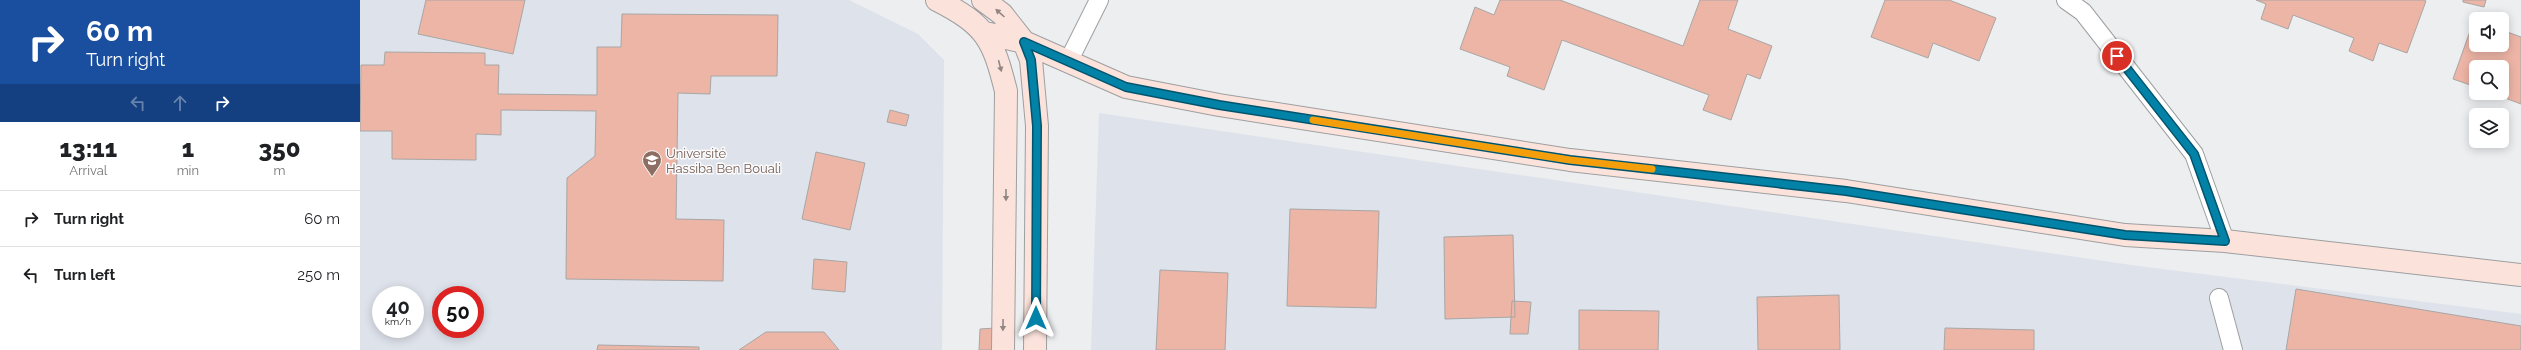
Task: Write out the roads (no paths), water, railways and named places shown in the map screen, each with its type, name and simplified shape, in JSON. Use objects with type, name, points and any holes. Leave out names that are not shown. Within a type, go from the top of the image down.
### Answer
[{"type":"main road","points":[[937,0],[961,12],[985,33],[998,60],[1006,91],[1003,350]]},
{"type":"main road","points":[[983,0],[1002,14],[1024,42],[1031,60],[1037,126],[1035,350]]},
{"type":"main road","points":[[985,33],[1024,42],[1126,87],[1226,106],[1570,160],[1846,191],[2125,235],[2225,241],[2521,275]]},
{"type":"lane","points":[[1068,62],[1099,0]]},
{"type":"lane","points":[[2066,0],[2083,12],[2194,154],[2225,241]]},
{"type":"lane","points":[[2088,19],[2091,0]]},
{"type":"lane","points":[[2219,298],[2233,350]]},
{"type":"place","name":"Université Hassiba Ben Bouali","points":[[652,177]]}]
